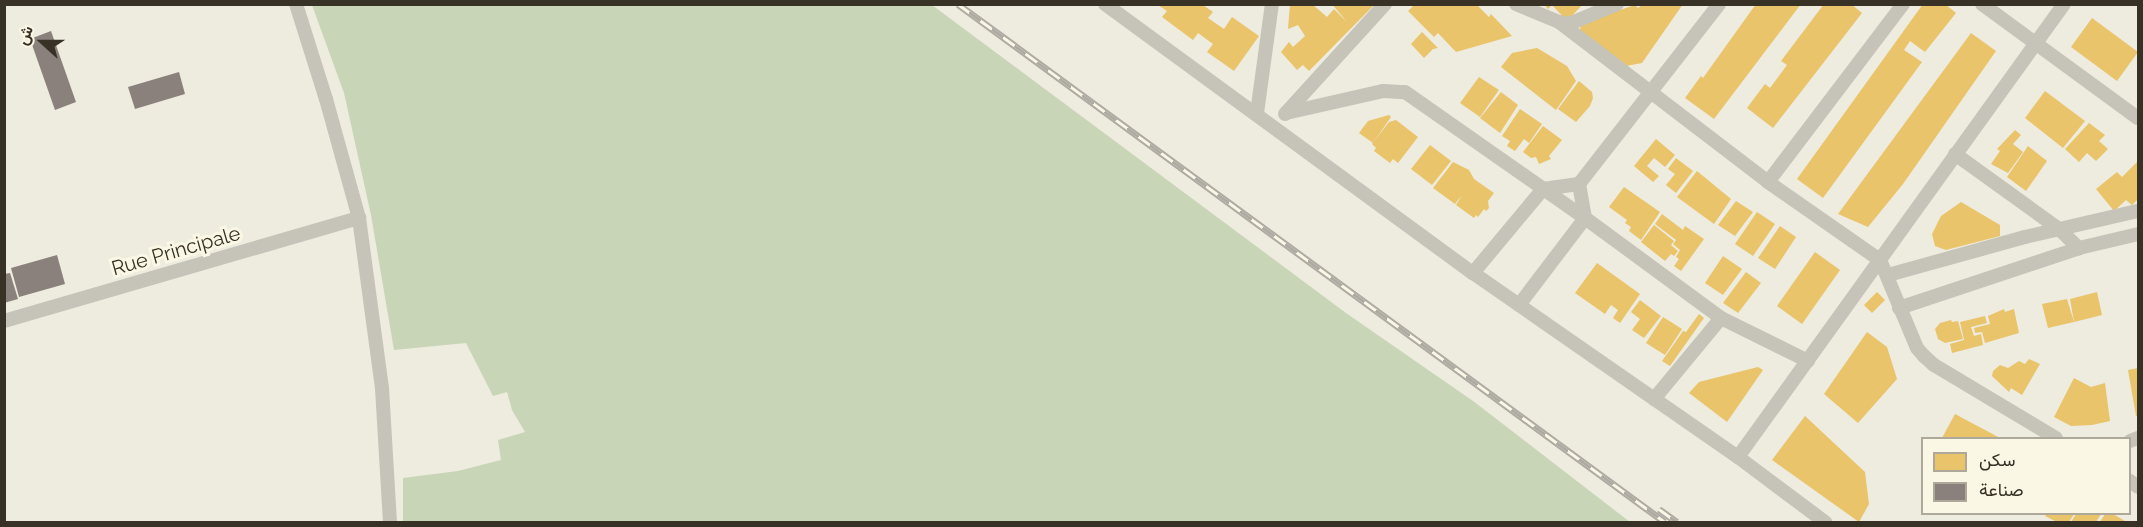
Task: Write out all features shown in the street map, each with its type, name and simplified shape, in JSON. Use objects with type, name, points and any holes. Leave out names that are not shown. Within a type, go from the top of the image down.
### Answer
[{"type":"street","points":[[296,4],[326,99],[359,218],[382,388],[390,522]]},
{"type":"street","points":[[1105,4],[1274,125],[1473,273],[1738,457],[1825,522]]},
{"type":"street","points":[[1257,113],[1272,4]]},
{"type":"street","points":[[1274,125],[1385,4]]},
{"type":"street","points":[[1516,4],[1569,24],[1617,4]]},
{"type":"street","points":[[1768,182],[1903,4]]},
{"type":"street","points":[[1982,4],[2139,118]]},
{"type":"street","points":[[1738,457],[2064,4]]},
{"type":"street","points":[[1473,273],[1543,189],[1579,184],[1715,6]]},
{"type":"street","points":[[1559,22],[1768,182],[1880,260],[1917,348],[1935,365],[2054,437]]},
{"type":"street","points":[[1286,113],[1383,91],[1405,92],[1585,218],[1721,318],[1808,361]]},
{"type":"street","points":[[1955,154],[2059,229],[2079,248]]},
{"type":"street","points":[[1519,305],[1585,218],[1579,184]]},
{"type":"street","points":[[1888,275],[2059,229],[2139,211]]},
{"type":"street","name":"Rue Principale","points":[[4,321],[359,218]]},
{"type":"street","points":[[1899,308],[2079,248],[2139,234]]},
{"type":"street","points":[[1654,399],[1721,318]]},
{"type":"green space","points":[[312,5],[932,5],[1346,313],[1473,401],[1630,522],[403,522],[403,478],[458,471],[501,460],[498,440],[525,432],[512,410],[507,392],[493,396],[466,343],[394,350],[371,215],[344,93]]},
{"type":"building: سكن","points":[[1290,4],[1312,4],[1327,17],[1334,9],[1347,22],[1332,4],[1375,4],[1309,71],[1303,65],[1297,70],[1281,52],[1289,42],[1293,47],[1305,36],[1298,25],[1288,29]]},
{"type":"building: سكن","points":[[1415,4],[1476,4],[1489,17],[1491,14],[1512,36],[1456,52],[1438,33],[1434,37],[1408,11]]},
{"type":"building: سكن","points":[[1544,4],[1583,4],[1567,21],[1552,5],[1548,9]]},
{"type":"building: سكن","points":[[1643,4],[1683,4],[1642,63],[1626,66],[1580,30],[1581,23],[1635,5],[1638,8]]},
{"type":"building: سكن","points":[[1756,4],[1801,4],[1714,119],[1685,98],[1701,76],[1703,78]]},
{"type":"building: سكن","points":[[1824,4],[1851,4],[1862,13],[1773,128],[1747,108],[1765,84],[1770,88],[1787,65],[1781,61]]},
{"type":"building: سكن","points":[[1923,4],[1945,4],[1956,13],[1925,52],[1910,41],[1904,50],[1922,62],[1823,198],[1797,179]]},
{"type":"building: سكن","points":[[1158,5],[1203,5],[1213,12],[1208,18],[1224,29],[1232,17],[1259,36],[1234,71],[1207,52],[1213,44],[1198,33],[1193,40],[1162,17],[1167,11]]},
{"type":"building: سكن","points":[[2092,18],[2138,52],[2117,81],[2071,47]]},
{"type":"building: سكن","points":[[1422,32],[1438,48],[1433,49],[1424,58],[1411,44]]},
{"type":"building: سكن","points":[[1971,33],[1996,51],[1903,184],[1868,227],[1838,214]]},
{"type":"building: سكن","points":[[1537,48],[1567,66],[1576,81],[1556,110],[1501,67],[1512,53]]},
{"type":"building: سكن","points":[[1479,77],[1499,90],[1480,117],[1460,103]]},
{"type":"building: سكن","points":[[1579,81],[1592,92],[1593,98],[1590,106],[1576,122],[1558,109]]},
{"type":"building: سكن","points":[[2045,91],[2085,121],[2063,148],[2025,118]]},
{"type":"building: سكن","points":[[1501,92],[1518,105],[1500,133],[1480,118]]},
{"type":"building: سكن","points":[[1520,109],[1542,124],[1529,143],[1524,139],[1515,151],[1507,146],[1510,141],[1502,136]]},
{"type":"building: سكن","points":[[1389,115],[1391,117],[1373,143],[1359,133],[1368,121]]},
{"type":"building: سكن","points":[[1396,120],[1418,137],[1398,163],[1393,159],[1390,163],[1374,151],[1376,148],[1372,144],[1389,122]]},
{"type":"building: سكن","points":[[2089,123],[2105,135],[2099,141],[2108,149],[2096,161],[2087,153],[2079,162],[2065,149]]},
{"type":"building: سكن","points":[[1543,126],[1562,140],[1549,156],[1551,159],[1539,164],[1536,157],[1531,158],[1523,152]]},
{"type":"building: سكن","points":[[2015,130],[2021,135],[2013,144],[2023,152],[2008,173],[1991,164],[2000,151],[1997,149]]},
{"type":"building: سكن","points":[[1656,139],[1675,155],[1665,167],[1654,158],[1647,166],[1659,176],[1653,182],[1634,166]]},
{"type":"building: سكن","points":[[1430,145],[1451,161],[1432,185],[1411,169]]},
{"type":"building: سكن","points":[[2028,146],[2047,161],[2026,191],[2007,177]]},
{"type":"building: سكن","points":[[1676,158],[1693,171],[1676,193],[1666,185],[1675,174],[1668,169]]},
{"type":"building: سكن","points":[[2138,161],[2138,199],[2132,205],[2126,200],[2114,211],[2096,189],[2117,172],[2122,177]]},
{"type":"building: سكن","points":[[1453,162],[1469,170],[1474,179],[1494,193],[1488,201],[1489,208],[1486,211],[1484,209],[1478,217],[1476,215],[1474,218],[1456,205],[1462,195],[1455,204],[1433,188]]},
{"type":"building: سكن","points":[[1697,171],[1731,199],[1714,224],[1677,197]]},
{"type":"building: سكن","points":[[1624,187],[1660,212],[1641,240],[1629,231],[1631,227],[1625,223],[1627,220],[1609,207]]},
{"type":"building: سكن","points":[[1736,201],[1753,212],[1735,236],[1718,225]]},
{"type":"building: سكن","points":[[1961,202],[2000,225],[2000,236],[1946,250],[1935,246],[1932,234],[1941,216]]},
{"type":"building: سكن","points":[[1757,212],[1775,224],[1753,256],[1735,244]]},
{"type":"building: سكن","points":[[1662,214],[1683,230],[1685,226],[1704,239],[1681,271],[1674,266],[1679,259],[1676,257],[1680,250],[1673,244],[1676,240],[1655,224]]},
{"type":"building: سكن","points":[[1654,225],[1674,241],[1671,245],[1678,251],[1674,256],[1671,254],[1665,261],[1641,242]]},
{"type":"building: سكن","points":[[1780,226],[1796,237],[1775,269],[1758,258]]},
{"type":"building: سكن","points":[[1815,252],[1840,270],[1802,324],[1777,306]]},
{"type":"building: سكن","points":[[1723,256],[1742,269],[1723,295],[1705,283]]},
{"type":"building: سكن","points":[[1597,263],[1640,294],[1620,323],[1613,318],[1618,310],[1611,305],[1605,314],[1575,293]]},
{"type":"building: سكن","points":[[1746,272],[1761,283],[1738,313],[1723,303]]},
{"type":"building: سكن","points":[[1877,292],[1885,300],[1872,313],[1864,305]]},
{"type":"building: سكن","points":[[2097,292],[2102,315],[2074,322],[2070,299]]},
{"type":"building: سكن","points":[[2067,299],[2074,322],[2048,328],[2042,304]]},
{"type":"building: سكن","points":[[1640,300],[1661,316],[1644,338],[1632,330],[1640,319],[1631,312]]},
{"type":"building: سكن","points":[[2004,309],[2005,312],[2014,309],[2019,333],[1985,343],[1982,332],[1975,333],[1974,328],[1990,324],[1988,316]]},
{"type":"building: سكن","points":[[1699,314],[1704,318],[1670,366],[1662,361],[1683,331],[1686,332]]},
{"type":"building: سكن","points":[[1985,316],[1987,323],[1971,327],[1974,336],[1981,334],[1983,345],[1952,353],[1950,344],[1964,340],[1960,322]]},
{"type":"building: سكن","points":[[1663,317],[1682,329],[1665,355],[1646,343]]},
{"type":"building: سكن","points":[[1951,320],[1952,322],[1958,321],[1963,339],[1945,343],[1938,339],[1935,329],[1940,323]]},
{"type":"building: سكن","points":[[1867,332],[1887,347],[1897,379],[1858,423],[1824,394]]},
{"type":"building: سكن","points":[[2029,359],[2040,364],[2022,395],[2011,388],[2009,392],[1992,376],[1993,371],[2000,365],[2008,368],[2019,361],[2025,364]]},
{"type":"building: سكن","points":[[1758,367],[1763,370],[1727,422],[1689,393],[1699,382]]},
{"type":"building: سكن","points":[[2138,368],[2138,416],[2136,416],[2128,370]]},
{"type":"building: سكن","points":[[2074,378],[2091,387],[2105,383],[2110,421],[2071,426],[2054,417]]},
{"type":"building: سكن","points":[[1955,414],[1998,437],[1943,437]]},
{"type":"building: سكن","points":[[1805,416],[1865,472],[1869,504],[1859,522],[1772,460]]},
{"type":"building: سكن","points":[[2073,515],[2069,522],[2057,522],[2045,516]]},
{"type":"building: سكن","points":[[2075,515],[2100,515],[2096,522],[2071,522]]},
{"type":"building: سكن","points":[[2104,515],[2115,515],[2125,521],[2100,522]]},
{"type":"building: صناعة","points":[[51,31],[76,102],[55,110],[30,39]]},
{"type":"building: صناعة","points":[[179,72],[185,94],[135,109],[128,87]]},
{"type":"building: صناعة","points":[[57,255],[65,284],[19,297],[11,268]]},
{"type":"building: صناعة","points":[[10,273],[18,299],[4,303],[4,274]]},
{"type":"railway","points":[[958,4],[1665,522]]},
{"type":"railway","points":[[1659,509],[1677,522]]}]
